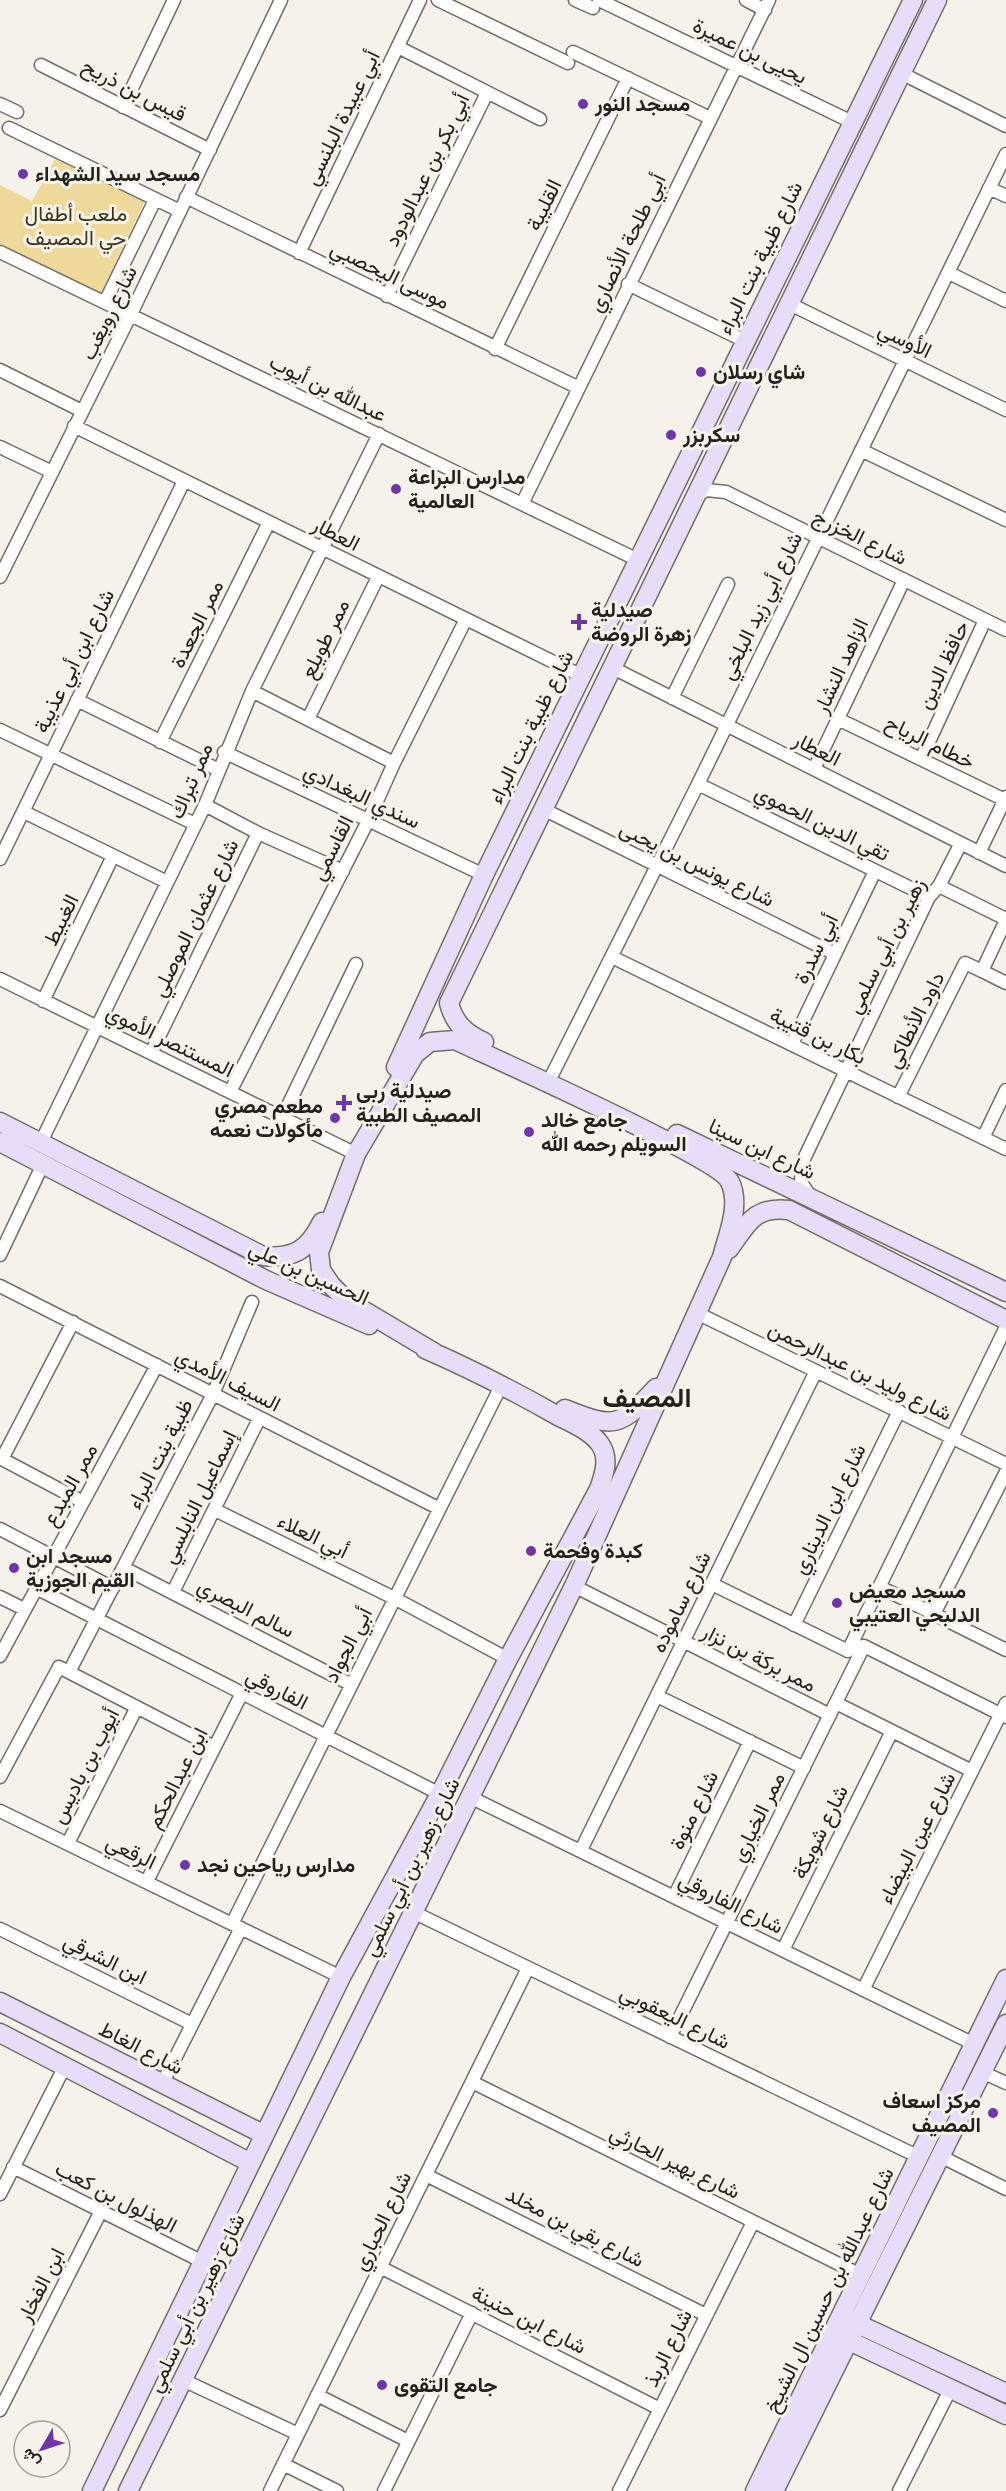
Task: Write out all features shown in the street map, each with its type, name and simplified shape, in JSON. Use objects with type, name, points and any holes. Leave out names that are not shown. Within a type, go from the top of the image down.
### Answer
[{"type":"street","points":[[123,107],[174,0]]},
{"type":"street","name":"شارع رويغب","points":[[0,577],[131,314],[281,0]]},
{"type":"street","name":"أبي عبيدة البلنسي","points":[[299,253],[420,0]]},
{"type":"street","points":[[438,0],[570,58],[628,78],[710,118]]},
{"type":"street","name":"يحيى بن عميرة","points":[[575,0],[596,4],[737,66],[852,122]]},
{"type":"street","points":[[746,0],[767,5]]},
{"type":"street","name":"شارع ظبية بنت البراء","points":[[304,1248],[317,1233],[356,1154],[483,874],[913,0]]},
{"type":"street","points":[[543,809],[610,667],[696,496],[937,0]]},
{"type":"street","name":"أبي طلحة الأنصاري","points":[[522,504],[577,387],[767,5]]},
{"type":"street","points":[[398,47],[540,119]]},
{"type":"street","name":"قيس بن ذريح","points":[[41,65],[210,150]]},
{"type":"street","points":[[901,73],[1006,126]]},
{"type":"street","name":"القليبة","points":[[495,349],[628,78]]},
{"type":"street","name":"أبي بكر بن عبدالودود","points":[[387,296],[487,93]]},
{"type":"street","points":[[0,104],[17,112]]},
{"type":"street","points":[[9,128],[180,211]]},
{"type":"street","name":"شارع أبي زيد البلخي","points":[[552,1076],[698,784],[1006,154]]},
{"type":"street","points":[[989,188],[1006,196]]},
{"type":"street","name":"موسى اليحصبي","points":[[186,197],[577,387]]},
{"type":"street","points":[[105,302],[155,200]]},
{"type":"street","name":"عبدالله بن أيوب","points":[[0,252],[638,560]]},
{"type":"street","points":[[949,273],[1006,301]]},
{"type":"street","points":[[628,285],[745,341]]},
{"type":"street","name":"الأوسي","points":[[788,303],[1006,410]]},
{"type":"street","points":[[0,370],[82,411]]},
{"type":"street","name":"العطار","points":[[74,426],[582,676]]},
{"type":"street","name":"ممر تبراك","points":[[41,1142],[205,804],[224,752],[252,691],[379,434]]},
{"type":"street","points":[[0,447],[52,472]]},
{"type":"street","points":[[861,450],[1006,520]]},
{"type":"street","points":[[711,465],[716,482],[726,492]]},
{"type":"street","name":"شارع ابن أبي عذيبة","points":[[0,859],[184,481]]},
{"type":"street","points":[[696,496],[706,490],[726,492]]},
{"type":"street","name":"شارع الخزرج","points":[[726,492],[1006,630]]},
{"type":"street","name":"ممر الجعدة","points":[[160,742],[269,522]]},
{"type":"street","name":"ممر طويلع","points":[[308,719],[378,577]]},
{"type":"street","name":"الزاهد النشار","points":[[814,769],[904,580]]},
{"type":"street","points":[[672,698],[728,584]]},
{"type":"street","name":"القاسمي","points":[[230,1092],[368,821],[394,763],[466,619]]},
{"type":"street","name":"حافظ الدين","points":[[921,759],[985,620]]},
{"type":"street","name":"العطار","points":[[610,667],[1006,866]]},
{"type":"street","points":[[252,691],[394,763]]},
{"type":"street","points":[[77,700],[219,770]]},
{"type":"street","name":"خطام الرياح","points":[[838,719],[1005,799]]},
{"type":"street","points":[[0,730],[195,824]]},
{"type":"street","name":"سندي البغدادي","points":[[224,752],[483,874]]},
{"type":"street","name":"تقي الدين الحموي","points":[[698,784],[929,897]]},
{"type":"street","points":[[979,853],[1005,799]]},
{"type":"street","points":[[205,804],[258,833],[343,871]]},
{"type":"street","name":"شارع يونس بن يحىى","points":[[543,809],[835,954]]},
{"type":"street","name":"شارع ابن سينا","points":[[543,809],[449,1003],[456,1023],[471,1036],[552,1076],[811,1197],[1006,1292]]},
{"type":"street","points":[[24,812],[166,882]]},
{"type":"street","name":"شارع عثمان الموصلي","points":[[151,1053],[258,833]]},
{"type":"street","name":"زهير بن أبي سلمي","points":[[811,1197],[801,1182],[800,1170],[929,897],[939,886],[961,843]]},
{"type":"street","name":"الغبيط","points":[[43,1001],[113,856]]},
{"type":"street","name":"أبي سدرة","points":[[792,1044],[875,871]]},
{"type":"street","points":[[939,886],[1006,920],[982,971],[1006,983]]},
{"type":"street","name":"بكار بن قتيبة","points":[[612,957],[1006,1149]]},
{"type":"street","name":"داود الأنطاكي","points":[[898,1097],[965,963],[982,971]]},
{"type":"street","points":[[282,1118],[356,964]]},
{"type":"street","name":"المستنصر الأموي","points":[[0,979],[356,1154]]},
{"type":"street","points":[[435,1353],[346,1300],[331,1285],[321,1270],[319,1252],[356,1154],[415,1054],[430,1042],[455,1040],[673,1144],[716,1168],[730,1180],[735,1204],[722,1257]]},
{"type":"street","points":[[983,1138],[1006,1090]]},
{"type":"street","name":"الحسين بن علي","points":[[0,1122],[263,1256],[284,1257],[304,1248]]},
{"type":"street","name":"الحسين بن علي","points":[[0,1142],[266,1280],[502,1384],[582,1429],[600,1443]]},
{"type":"street","points":[[0,1256],[43,1164]]},
{"type":"street","name":"شارع ابن سينا","points":[[722,1257],[756,1214],[771,1208],[789,1210],[1006,1320]]},
{"type":"street","name":"شارع زهير بن أبي سلمي","points":[[129,2491],[574,1586],[666,1377],[722,1257]]},
{"type":"street","points":[[958,1296],[968,1274]]},
{"type":"street","name":"السيف الأمدي","points":[[0,1286],[438,1508]]},
{"type":"street","name":"ظبية بنت البراء","points":[[64,1669],[96,1620],[124,1568],[213,1394],[252,1302]]},
{"type":"street","name":"شارع وليد بن عبدالرحمن","points":[[697,1313],[1006,1464]]},
{"type":"street","points":[[73,1322],[1,1458],[83,1502]]},
{"type":"street","points":[[848,1651],[1006,1327]]},
{"type":"street","name":"ممر المبدع","points":[[0,1656],[157,1365]]},
{"type":"street","name":"شارع ساموده","points":[[581,1850],[816,1371]]},
{"type":"street","points":[[502,1384],[606,1423],[627,1418],[666,1377]]},
{"type":"street","name":"أبي الجواد","points":[[162,2084],[325,1735],[502,1384]]},
{"type":"street","name":"شارع ابن الديناري","points":[[794,1624],[899,1412]]},
{"type":"street","name":"إسماعيل النابلسي","points":[[173,1592],[259,1419]]},
{"type":"street","name":"شارع زهير بن أبي سلمي","points":[[92,2491],[201,2261],[341,1977],[440,1794],[508,1659],[599,1489],[605,1470],[605,1454],[600,1443]]},
{"type":"street","points":[[934,1614],[1006,1472]]},
{"type":"street","name":"أبي العلاء","points":[[215,1510],[394,1598],[508,1659]]},
{"type":"street","points":[[0,1528],[113,1588]]},
{"type":"street","name":"سالم البصري","points":[[124,1568],[350,1684]]},
{"type":"street","points":[[712,1584],[848,1651],[864,1646],[1004,1711]]},
{"type":"street","name":"ممر بركة بن نزار","points":[[574,1586],[830,1715]]},
{"type":"street","points":[[880,1587],[1006,1650]]},
{"type":"street","name":"الفاروقي","points":[[36,1588],[440,1794]]},
{"type":"street","points":[[0,1597],[24,1610]]},
{"type":"street","name":"ممر الخياري","points":[[670,2037],[864,1646]]},
{"type":"street","points":[[0,1777],[64,1669],[214,1747]]},
{"type":"street","name":"ابن عبدالحكم","points":[[147,1881],[242,1693]]},
{"type":"street","points":[[657,1696],[804,1768]]},
{"type":"street","points":[[836,1703],[972,1771]]},
{"type":"street","name":"أيوب بن باديس","points":[[68,1843],[137,1707]]},
{"type":"street","name":"شارع عين البيضاء","points":[[863,1990],[1004,1711]]},
{"type":"street","name":"شارع شويكة","points":[[783,1950],[892,1731]]},
{"type":"street","name":"شارع منوة","points":[[674,1897],[750,1741]]},
{"type":"street","name":"شارع الفاروقي","points":[[470,1797],[974,2044]]},
{"type":"street","name":"الرقعي","points":[[0,1810],[341,1977]]},
{"type":"street","name":"شارع اليعقوبي","points":[[413,1912],[919,2157]]},
{"type":"street","name":"ابن الشرقي","points":[[0,1929],[192,2024]]},
{"type":"street","name":"شارع الحباري","points":[[270,2491],[528,1968]]},
{"type":"street","name":"شارع عبدالله بن حسين ال الشيخ","points":[[774,2491],[845,2328],[861,2275],[1006,1979]]},
{"type":"street","name":"شارع الغاط","points":[[0,2002],[263,2134]]},
{"type":"street","name":"شارع عبدالله بن حسين ال الشيخ","points":[[755,2491],[940,2156],[1006,2024]]},
{"type":"street","points":[[0,2033],[249,2162]]},
{"type":"street","points":[[0,2194],[65,2066]]},
{"type":"street","points":[[982,2072],[1006,2084]]},
{"type":"street","name":"شارع بهير الحارثي","points":[[472,2082],[861,2275]]},
{"type":"street","points":[[940,2156],[1006,2188]]},
{"type":"street","name":"الهذلول بن كعب","points":[[14,2167],[201,2261]]},
{"type":"street","name":"شارع بقي بن مخلد","points":[[426,2175],[706,2315]]},
{"type":"street","name":"ابن الفخار","points":[[0,2410],[101,2211]]},
{"type":"street","name":"شارع الربذ","points":[[619,2491],[753,2222]]},
{"type":"street","name":"شارع ابن حنينة","points":[[380,2267],[660,2409]]},
{"type":"street","points":[[384,2491],[472,2313]]},
{"type":"street","points":[[845,2328],[951,2388],[1006,2415]]},
{"type":"street","points":[[845,2328],[1005,2392]]},
{"type":"street","points":[[183,2379],[298,2434]]},
{"type":"street","points":[[903,2490],[951,2388]]},
{"type":"street","points":[[317,2395],[408,2441]]},
{"type":"street","points":[[283,2464],[337,2491]]},
{"type":"green space","name":"ملعب أطفال حي المصيف","points":[[55,159],[145,201],[100,295],[0,246],[0,185],[32,201]]},
{"type":"place","name":"مسجد النور","points":[[583,104]]},
{"type":"place","name":"مسجد سيد الشهداء","points":[[23,174]]},
{"type":"place","name":"شاي رسلان","points":[[701,372]]},
{"type":"place","name":"سكربزر","points":[[671,435]]},
{"type":"place","name":"مدارس البراعة العالمية","points":[[396,489]]},
{"type":"place","name":"صيدلية زهرة الروضة","points":[[579,622]]},
{"type":"place","name":"صيدلية ربى المصيف الطبية","points":[[344,1103]]},
{"type":"place","name":"مطعم مصري مأكولات نعمه","points":[[335,1118]]},
{"type":"place","name":"جامع خالد السويلم رحمه الله","points":[[529,1132]]},
{"type":"place","name":"كبدة وفحمة","points":[[531,1551]]},
{"type":"place","name":"مسجد ابن القيم الجوزية","points":[[14,1568]]},
{"type":"place","name":"مسجد معيض الدلبحي العتيبي","points":[[837,1603]]},
{"type":"place","name":"مدارس رياحين نجد","points":[[185,1865]]},
{"type":"place","name":"مركز اسعاف المصيف","points":[[993,2113]]},
{"type":"place","name":"جامع التقوى","points":[[382,2385]]},
{"type":"district","name":"المصيف","points":[[647,1398]]}]
